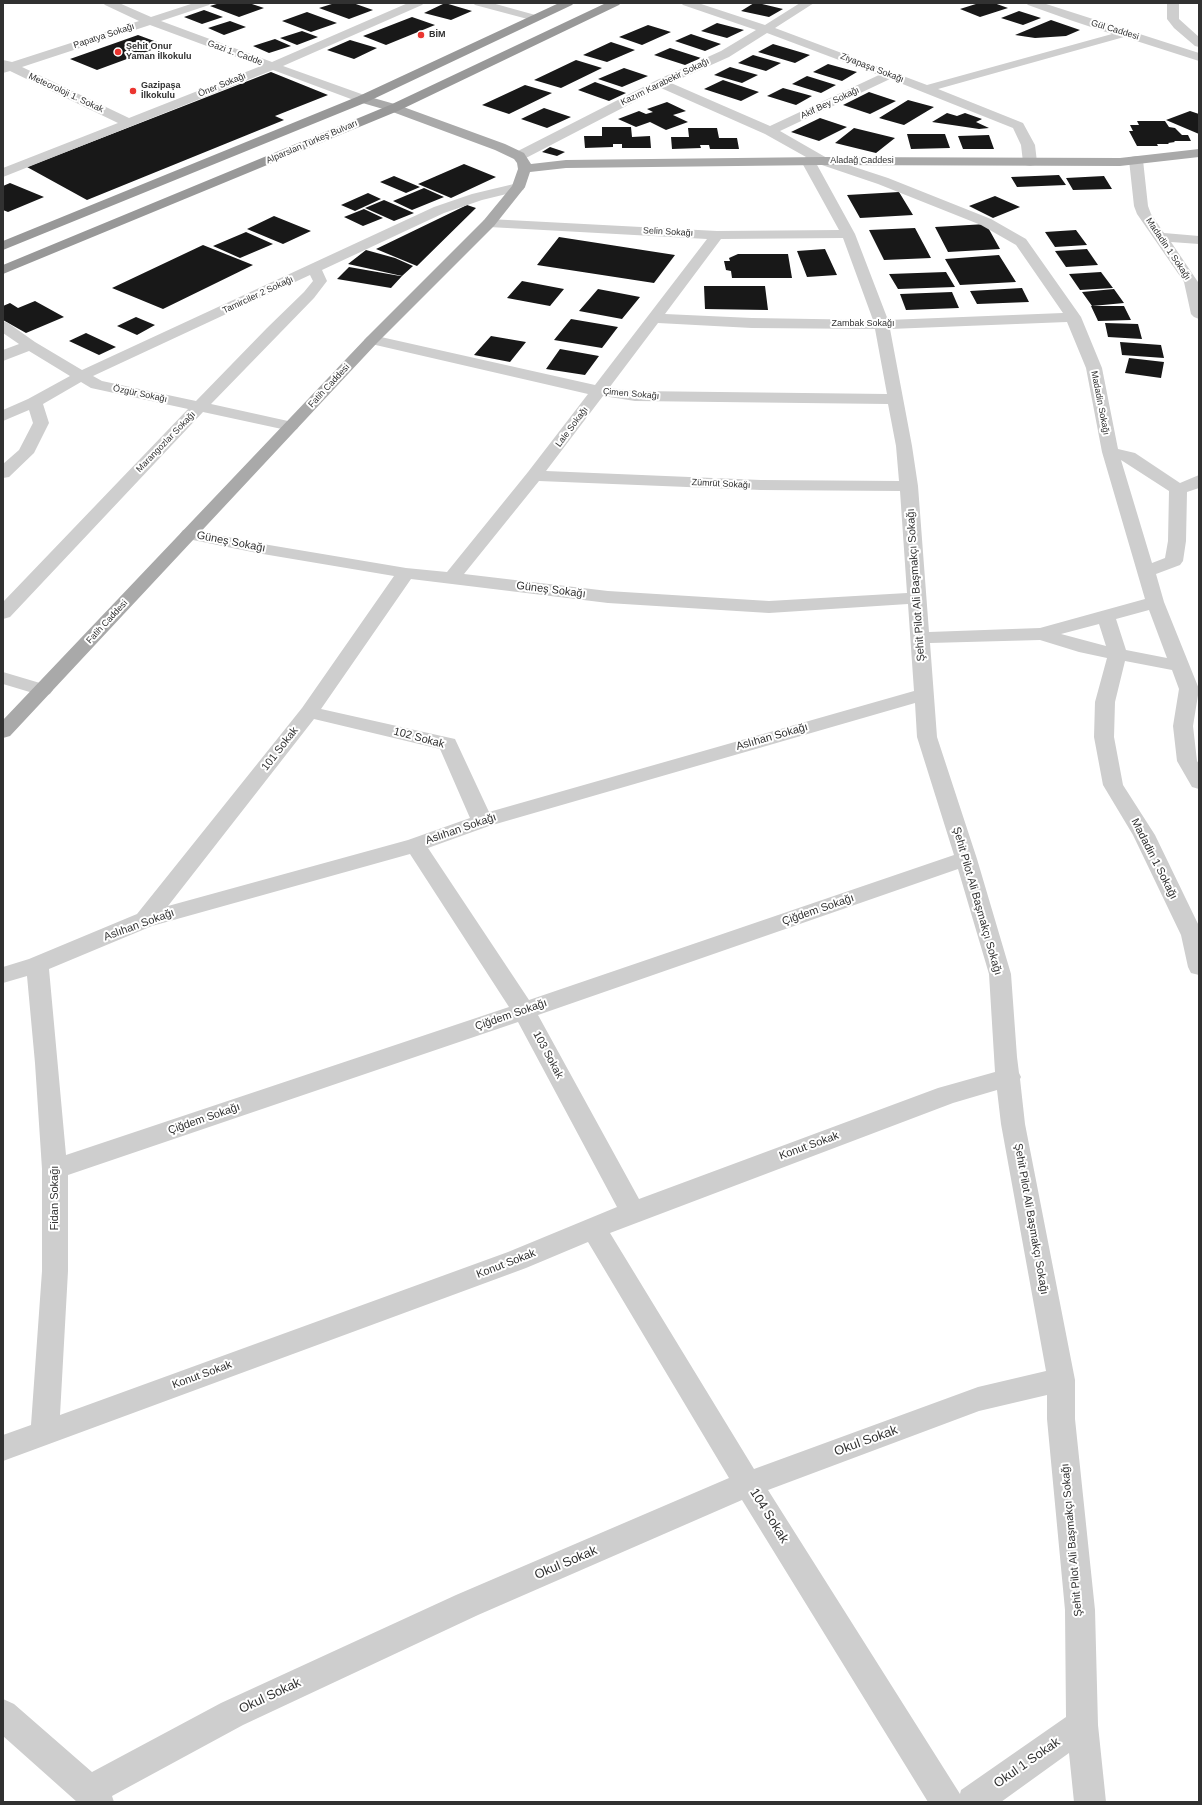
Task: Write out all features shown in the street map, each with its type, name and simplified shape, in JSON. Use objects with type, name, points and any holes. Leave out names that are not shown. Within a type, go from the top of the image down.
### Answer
[{"type":"highway","name":"Alparslan Türkeş Bulvarı","points":[[3,246],[363,99],[568,3]]},
{"type":"highway","name":"Alparslan Türkeş Bulvarı","points":[[3,270],[394,108],[615,3]]},
{"type":"main road","points":[[363,99],[394,108],[500,147],[522,162]]},
{"type":"main road","name":"Aladağ Caddesi","points":[[522,162],[566,164],[815,161],[1120,162],[1199,153]]},
{"type":"main road","name":"Fatih Caddesi","points":[[3,732],[372,340],[489,223],[518,187],[522,162]]},
{"type":"street","name":"Gazi 1. Cadde","points":[[110,3],[150,21],[363,99]]},
{"type":"street","name":"Papatya Sokağı","points":[[5,66],[205,3]]},
{"type":"street","name":"Öner Sokağı","points":[[3,173],[272,66],[418,3]]},
{"type":"street","points":[[479,3],[535,18]]},
{"type":"street","name":"Ziyapaşa Sokağı","points":[[687,3],[766,29],[889,75],[1018,126],[1028,145],[1030,162]]},
{"type":"street","name":"Kazım Karabekir Sokağı","points":[[522,162],[661,83],[725,54],[808,3]]},
{"type":"street","name":"Gül Caddesi","points":[[1032,3],[1074,18],[1128,33],[1199,57]]},
{"type":"street","points":[[1173,3],[1173,19],[1178,26],[1199,44]]},
{"type":"street","points":[[925,89],[1128,33]]},
{"type":"street","name":"Meteoroloji 1. Sokak","points":[[5,66],[56,87],[129,123]]},
{"type":"street","name":"Akif Bey Sokağı","points":[[770,131],[889,75]]},
{"type":"street","points":[[661,83],[770,131],[815,161]]},
{"type":"street","name":"Madadin 1 Sokağı","points":[[1136,160],[1141,206],[1144,214],[1191,282],[1199,314]]},
{"type":"street","name":"Şehit Pilot Ali Başmakçı Sokağı","points":[[815,161],[848,234],[882,325],[904,446],[909,486],[927,737],[966,859],[1000,974],[1005,1057],[1009,1077],[1013,1124],[1061,1380],[1061,1419],[1080,1610],[1082,1725],[1090,1802]]},
{"type":"street","name":"Madadin Sokağı","points":[[815,161],[883,181],[986,222],[1021,242],[1072,317],[1094,368],[1110,452],[1155,602],[1189,689],[1183,726],[1187,761],[1199,782]]},
{"type":"street","name":"Tamirciler 2 Sokağı","points":[[3,416],[34,402],[81,376],[439,210],[477,196],[518,187]]},
{"type":"street","name":"Selin Sokağı","points":[[489,223],[717,235],[848,234]]},
{"type":"street","name":"Lale Sokağı","points":[[452,578],[534,476],[717,235]]},
{"type":"street","points":[[1160,237],[1199,240]]},
{"type":"street","name":"Marangozlar Sokağı","points":[[3,613],[272,331],[310,295],[320,281],[314,269]]},
{"type":"street","name":"Zambak Sokağı","points":[[653,318],[752,323],[882,325],[1072,317]]},
{"type":"street","name":"Özgür Sokağı","points":[[3,326],[97,385],[291,426]]},
{"type":"street","name":"Çimen Sokağı","points":[[372,340],[598,392],[635,396],[895,399]]},
{"type":"street","points":[[3,356],[30,344]]},
{"type":"street","points":[[3,473],[26,452],[41,423],[34,402]]},
{"type":"street","points":[[1110,452],[1129,457],[1178,490]]},
{"type":"street","name":"Zümrüt Sokağı","points":[[534,476],[761,485],[909,486]]},
{"type":"street","points":[[1178,490],[1194,484],[1199,480]]},
{"type":"street","points":[[1146,571],[1174,561],[1177,541],[1178,490]]},
{"type":"street","name":"Güneş Sokağı","points":[[189,534],[257,548],[406,572],[608,597],[769,607],[916,598]]},
{"type":"street","name":"101 Sokak","points":[[145,920],[309,712],[406,572]]},
{"type":"street","points":[[919,638],[1041,634],[1155,602]]},
{"type":"street","name":"Madadin 1 Sokağı","points":[[1106,616],[1114,638],[1117,654],[1105,702],[1104,737],[1113,785],[1144,835],[1186,921],[1192,935],[1199,966]]},
{"type":"street","points":[[1041,634],[1086,648],[1180,666]]},
{"type":"street","points":[[3,678],[43,690]]},
{"type":"street","name":"Aslıhan Sokağı","points":[[3,975],[37,965],[145,920],[415,844],[482,821],[923,695]]},
{"type":"street","name":"102 Sokak","points":[[309,712],[448,744],[482,821]]},
{"type":"street","name":"103 Sokak","points":[[415,844],[524,1011],[633,1212]]},
{"type":"street","name":"Çiğdem Sokağı","points":[[55,1169],[524,1011],[966,859]]},
{"type":"street","name":"Fidan Sokağı","points":[[37,965],[47,1063],[55,1169],[55,1271],[46,1432]]},
{"type":"street","name":"Konut Sokak","points":[[3,1448],[509,1263],[633,1212],[947,1095],[1009,1077]]},
{"type":"street","name":"104 Sokak","points":[[594,1229],[748,1484],[947,1802]]},
{"type":"street","name":"Okul Sokak","points":[[94,1797],[253,1704],[467,1605],[748,1484],[978,1399],[1061,1380]]},
{"type":"street","points":[[3,1715],[94,1797]]},
{"type":"street","name":"Okul 1 Sokak","points":[[973,1802],[1082,1725]]},
{"type":"building","points":[[220,3],[249,3],[264,8],[239,17],[210,6]]},
{"type":"building","points":[[335,3],[353,3],[373,10],[349,19],[319,8]]},
{"type":"building","points":[[445,3],[472,11],[451,20],[424,13]]},
{"type":"building","points":[[754,3],[783,9],[769,17],[741,11]]},
{"type":"building","points":[[979,3],[994,3],[1008,8],[980,17],[960,9]]},
{"type":"building","points":[[204,10],[223,17],[202,24],[184,17]]},
{"type":"building","points":[[1019,11],[1041,18],[1023,25],[1001,18]]},
{"type":"building","points":[[307,12],[337,23],[311,32],[282,21]]},
{"type":"building","points":[[412,17],[435,25],[386,45],[363,36]]},
{"type":"building","points":[[1051,20],[1080,30],[1066,36],[1035,38],[1015,35]]},
{"type":"building","points":[[230,21],[246,27],[224,35],[208,28]]},
{"type":"building","points":[[717,23],[744,30],[727,38],[701,31]]},
{"type":"building","points":[[648,25],[671,32],[642,45],[619,37]]},
{"type":"building","points":[[302,31],[318,37],[297,45],[280,38]]},
{"type":"building","points":[[691,34],[721,44],[705,51],[675,41]]},
{"type":"building","name":"Şehit Onur Yaman İlkokulu","points":[[138,35],[165,45],[97,70],[70,59]]},
{"type":"building","points":[[275,39],[291,46],[269,53],[253,46]]},
{"type":"building","points":[[350,40],[377,48],[354,59],[327,50]]},
{"type":"building","points":[[611,42],[635,50],[607,62],[583,55]]},
{"type":"building","points":[[773,44],[810,55],[795,63],[758,52]]},
{"type":"building","points":[[670,48],[701,58],[685,65],[654,55]]},
{"type":"building","points":[[753,55],[781,63],[766,71],[738,63]]},
{"type":"building","points":[[576,60],[602,68],[561,88],[534,80]]},
{"type":"building","points":[[828,64],[857,72],[842,81],[813,72]]},
{"type":"building","points":[[730,67],[758,75],[742,83],[714,75]]},
{"type":"building","points":[[624,68],[648,76],[622,87],[598,79]]},
{"type":"building","points":[[271,72],[328,95],[275,116],[284,120],[87,200],[27,167]]},
{"type":"building","points":[[807,76],[836,85],[821,93],[792,84]]},
{"type":"building","points":[[723,80],[759,92],[741,101],[704,89]]},
{"type":"building","points":[[595,82],[626,93],[609,101],[578,90]]},
{"type":"building","points":[[525,85],[552,93],[509,114],[482,105]]},
{"type":"building","points":[[783,88],[812,96],[796,105],[767,96]]},
{"type":"building","points":[[869,92],[896,101],[870,114],[843,105]]},
{"type":"building","points":[[908,100],[934,107],[904,125],[879,118]]},
{"type":"building","points":[[667,102],[686,111],[673,115],[688,122],[666,130],[650,122],[636,127],[618,119],[639,111],[646,114],[653,112],[647,109]]},
{"type":"building","points":[[544,108],[571,117],[547,128],[521,119]]},
{"type":"building","points":[[1190,111],[1199,114],[1199,134],[1166,120]]},
{"type":"building","points":[[947,113],[957,116],[965,113],[982,119],[976,122],[989,128],[979,129],[932,122]]},
{"type":"building","points":[[820,118],[847,127],[819,141],[791,132]]},
{"type":"building","points":[[1137,121],[1165,121],[1169,127],[1175,128],[1182,135],[1188,135],[1191,141],[1174,141],[1175,142],[1168,143],[1169,144],[1157,144],[1158,146],[1137,146],[1129,131],[1133,131],[1130,125],[1139,125]]},
{"type":"building","points":[[602,127],[631,127],[632,137],[650,136],[651,148],[622,148],[622,144],[613,144],[613,147],[585,148],[584,136],[602,136]]},
{"type":"building","points":[[688,128],[717,128],[719,138],[737,138],[739,149],[710,149],[709,145],[700,145],[701,148],[672,149],[671,137],[689,137]]},
{"type":"building","points":[[854,128],[895,138],[876,153],[835,143]]},
{"type":"building","points":[[907,134],[945,134],[950,148],[911,149]]},
{"type":"building","points":[[989,135],[994,149],[963,149],[958,136]]},
{"type":"building","points":[[550,147],[565,152],[557,156],[542,152]]},
{"type":"building","points":[[464,164],[496,177],[451,198],[418,184]]},
{"type":"building","points":[[1059,175],[1066,185],[1017,187],[1011,177]]},
{"type":"building","points":[[394,176],[420,187],[406,193],[380,182]]},
{"type":"building","points":[[1104,176],[1112,189],[1073,190],[1066,178]]},
{"type":"building","points":[[10,183],[44,197],[8,212],[3,210],[3,186]]},
{"type":"building","points":[[424,188],[444,197],[412,210],[393,201]]},
{"type":"building","points":[[899,192],[913,215],[860,218],[847,195]]},
{"type":"building","points":[[368,193],[381,199],[355,211],[341,205]]},
{"type":"building","points":[[995,196],[1020,207],[993,218],[969,206]]},
{"type":"building","points":[[384,200],[414,213],[394,221],[365,208]]},
{"type":"building","points":[[467,205],[476,208],[417,266],[376,249]]},
{"type":"building","points":[[364,209],[383,218],[363,226],[344,217]]},
{"type":"building","points":[[274,216],[311,231],[283,244],[247,229]]},
{"type":"building","points":[[986,224],[1000,249],[948,252],[935,227]]},
{"type":"building","points":[[915,228],[931,258],[884,260],[869,230]]},
{"type":"building","points":[[1076,230],[1087,245],[1055,247],[1045,232]]},
{"type":"building","points":[[246,232],[273,244],[240,258],[213,246]]},
{"type":"building","points":[[559,237],[675,255],[654,283],[537,265]]},
{"type":"building","points":[[203,245],[253,265],[163,309],[112,288]]},
{"type":"building","points":[[825,249],[837,275],[807,277],[797,251]]},
{"type":"building","points":[[1087,249],[1098,265],[1066,267],[1055,251]]},
{"type":"building","points":[[366,250],[395,258],[413,266],[402,276],[348,264]]},
{"type":"building","points":[[738,254],[788,254],[792,278],[732,278],[731,271],[726,270],[724,261],[730,261],[729,258]]},
{"type":"building","points":[[999,255],[1016,282],[960,285],[945,259]]},
{"type":"building","points":[[349,267],[402,276],[391,288],[337,279]]},
{"type":"building","points":[[946,272],[955,287],[898,289],[889,274]]},
{"type":"building","points":[[1101,272],[1113,288],[1080,290],[1069,274]]},
{"type":"building","points":[[522,281],[564,289],[550,306],[507,298]]},
{"type":"building","points":[[704,286],[765,286],[768,310],[705,309]]},
{"type":"building","points":[[1022,288],[1029,302],[977,304],[970,291]]},
{"type":"building","points":[[598,289],[640,297],[622,319],[579,311]]},
{"type":"building","points":[[1114,289],[1124,303],[1092,306],[1082,292]]},
{"type":"building","points":[[952,292],[959,308],[906,310],[900,294]]},
{"type":"building","points":[[35,301],[64,317],[26,333],[3,320],[3,306],[10,303],[18,308]]},
{"type":"building","points":[[1091,306],[1124,306],[1131,320],[1098,321]]},
{"type":"building","points":[[136,317],[155,325],[137,335],[117,326]]},
{"type":"building","points":[[571,319],[618,327],[602,348],[554,340]]},
{"type":"building","points":[[1105,323],[1138,324],[1142,339],[1108,337]]},
{"type":"building","points":[[86,333],[116,347],[99,355],[69,341]]},
{"type":"building","points":[[491,336],[526,342],[510,362],[474,355]]},
{"type":"building","points":[[1120,342],[1161,345],[1164,358],[1122,355]]},
{"type":"building","points":[[560,349],[599,356],[585,375],[546,369]]},
{"type":"building","points":[[1129,358],[1164,362],[1161,378],[1125,373]]},
{"type":"place","name":"BİM","points":[[421,35]]},
{"type":"place","name":"Şehit Onur Yaman İlkokulu","points":[[118,52]]},
{"type":"place","name":"Gazipaşa İlkokulu","points":[[133,91]]}]
